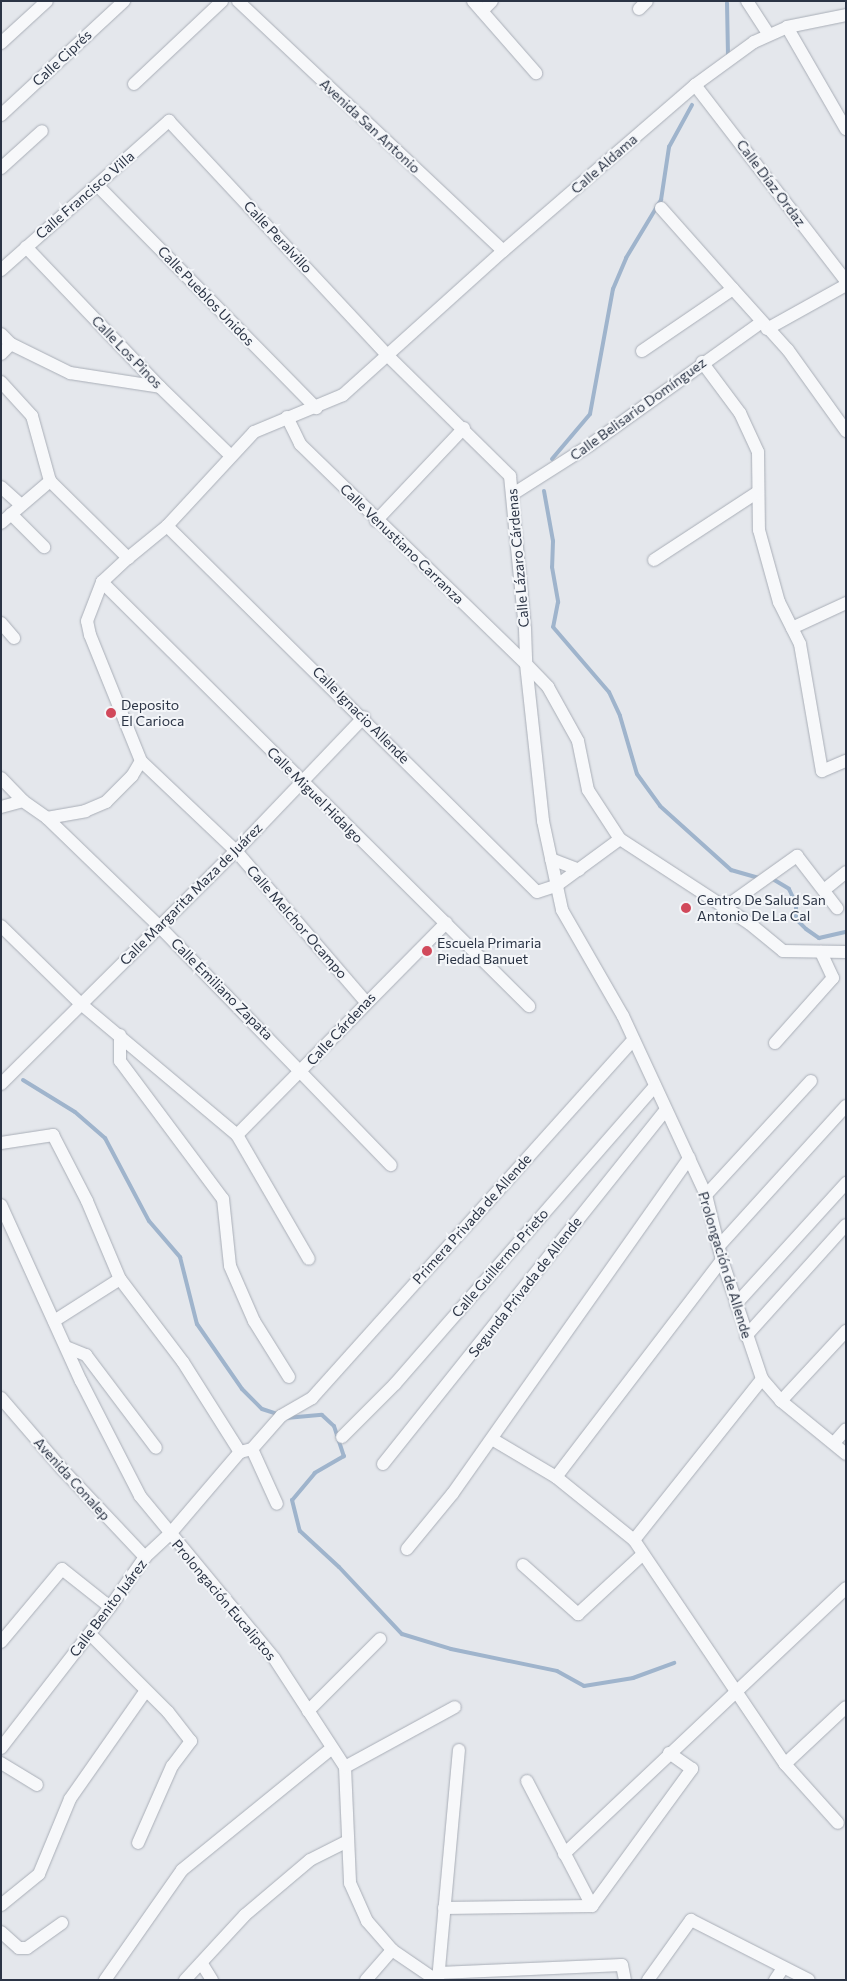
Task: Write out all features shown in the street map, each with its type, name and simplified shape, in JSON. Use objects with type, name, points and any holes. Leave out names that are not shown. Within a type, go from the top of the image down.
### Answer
[{"type":"street","points":[[1,43],[47,1]]},
{"type":"street","name":"Calle Ciprés","points":[[1,115],[124,1]]},
{"type":"street","points":[[134,84],[222,1]]},
{"type":"street","name":"Avenida San Antonio","points":[[238,1],[503,251]]},
{"type":"street","points":[[492,1],[477,6],[536,73]]},
{"type":"street","points":[[747,1],[769,35]]},
{"type":"street","name":"Calle Aldama","points":[[102,582],[167,526],[230,455],[254,432],[344,395],[368,374],[386,354],[695,85],[754,42],[769,35],[787,27],[846,15]]},
{"type":"street","points":[[787,27],[846,129]]},
{"type":"street","name":"Calle Díaz Ordaz","points":[[695,85],[846,283]]},
{"type":"street","name":"Calle Francisco Villa","points":[[1,270],[169,121]]},
{"type":"street","name":"Calle Peralvillo","points":[[169,121],[386,354]]},
{"type":"street","points":[[1,168],[42,131]]},
{"type":"street","name":"Calle Pueblos Unidos","points":[[97,184],[316,408]]},
{"type":"street","points":[[661,208],[764,326],[788,350],[846,431]]},
{"type":"street","name":"Calle Los Pinos","points":[[26,247],[160,387],[230,455]]},
{"type":"street","name":"Calle Belisario Domínguez","points":[[513,494],[590,445],[702,362],[764,326],[846,283]]},
{"type":"street","points":[[642,351],[733,290]]},
{"type":"street","points":[[1,334],[11,344],[70,374],[160,387]]},
{"type":"street","points":[[1,354],[11,344]]},
{"type":"street","name":"Calle Lázaro Cárdenas","points":[[386,354],[464,428],[510,476],[526,664]]},
{"type":"street","points":[[702,362],[746,423],[758,452],[759,530],[779,602],[800,644],[822,771],[846,762]]},
{"type":"street","points":[[1,382],[32,416],[50,481],[128,558]]},
{"type":"street","name":"Calle Venustiano Carranza","points":[[287,417],[300,444],[376,521],[548,687],[578,741],[588,790],[620,840]]},
{"type":"street","points":[[376,521],[464,428]]},
{"type":"street","points":[[44,547],[6,518],[50,481]]},
{"type":"street","points":[[1,487],[21,505]]},
{"type":"street","points":[[654,560],[758,492]]},
{"type":"street","name":"Calle Ignacio Allende","points":[[167,526],[364,717],[537,892],[556,886]]},
{"type":"street","points":[[47,818],[85,811],[106,802],[132,776],[141,761],[90,635],[87,621],[102,582]]},
{"type":"street","name":"Calle Miguel Hidalgo","points":[[102,582],[301,782],[529,1006]]},
{"type":"street","points":[[792,628],[846,603]]},
{"type":"street","points":[[1,623],[14,638]]},
{"type":"street","points":[[526,664],[543,821],[556,886],[620,840],[724,908],[783,951],[846,952]]},
{"type":"street","name":"Calle Margarita Maza de Juárez","points":[[1,1084],[236,851],[364,717]]},
{"type":"street","name":"Calle Melchor Ocampo","points":[[141,761],[236,851],[366,1002]]},
{"type":"street","points":[[1,778],[23,801],[1,807]]},
{"type":"street","name":"Calle Emiliano Zapata","points":[[23,801],[47,818],[160,926],[391,1165]]},
{"type":"street","points":[[724,908],[737,896],[797,856],[838,908]]},
{"type":"street","points":[[551,859],[578,870]]},
{"type":"street","points":[[824,890],[846,872]]},
{"type":"street","name":"Prolongación de Allende","points":[[556,886],[562,910],[584,944],[633,1040],[706,1195],[722,1260],[762,1379],[782,1401],[846,1454]]},
{"type":"street","name":"Calle Cárdenas","points":[[237,1135],[302,1071],[366,1002],[446,923]]},
{"type":"street","points":[[1,926],[81,1004],[237,1135],[308,1259]]},
{"type":"street","points":[[775,1042],[833,978],[821,952]]},
{"type":"street","points":[[120,1035],[120,1061],[223,1200],[230,1266],[254,1321],[289,1377]]},
{"type":"street","name":"Primera Privada de Allende","points":[[312,1398],[633,1040]]},
{"type":"street","points":[[706,1195],[811,1081]]},
{"type":"street","name":"Calle Guillermo Prieto","points":[[342,1437],[395,1384],[655,1086]]},
{"type":"street","points":[[719,1246],[846,1106]]},
{"type":"street","name":"Segunda Privada de Allende","points":[[383,1464],[666,1110]]},
{"type":"street","points":[[1,1143],[52,1136],[87,1201],[120,1279],[246,1450],[277,1504]]},
{"type":"street","points":[[406,1550],[453,1494],[689,1158]]},
{"type":"street","points":[[736,1304],[846,1183]]},
{"type":"street","name":"Prolongación Eucaliptos","points":[[1,1205],[66,1347],[140,1496],[169,1535],[274,1658],[345,1767]]},
{"type":"street","points":[[746,1336],[846,1225]]},
{"type":"street","points":[[556,1477],[722,1260]]},
{"type":"street","points":[[54,1321],[120,1279]]},
{"type":"street","points":[[782,1401],[846,1331]]},
{"type":"street","points":[[66,1347],[86,1356],[156,1448]]},
{"type":"street","points":[[634,1540],[762,1379]]},
{"type":"street","name":"Avenida Conalep","points":[[1,1398],[63,1470],[145,1557]]},
{"type":"street","name":"Calle Benito Juárez","points":[[1,1748],[90,1634],[145,1557],[169,1535],[246,1450],[281,1416],[312,1398]]},
{"type":"street","points":[[834,1443],[846,1429]]},
{"type":"street","points":[[492,1439],[556,1477],[634,1540],[785,1764],[838,1823]]},
{"type":"street","points":[[523,1564],[578,1614],[643,1554]]},
{"type":"street","points":[[1,1642],[62,1569],[110,1607]]},
{"type":"street","points":[[564,1854],[846,1588]]},
{"type":"street","points":[[90,1634],[145,1692],[168,1712],[189,1737],[190,1745],[172,1766],[138,1842]]},
{"type":"street","points":[[308,1711],[380,1639]]},
{"type":"street","points":[[1,1905],[39,1874],[70,1799],[145,1692]]},
{"type":"street","points":[[454,1706],[345,1767],[350,1883],[368,1921],[392,1950],[438,1978],[622,1965],[625,1980]]},
{"type":"street","points":[[785,1764],[846,1707]]},
{"type":"street","points":[[105,1980],[182,1870],[332,1748]]},
{"type":"street","points":[[438,1978],[458,1750]]},
{"type":"street","points":[[592,1906],[692,1769],[669,1753]]},
{"type":"street","points":[[1,1763],[37,1785]]},
{"type":"street","points":[[527,1781],[592,1906]]},
{"type":"street","points":[[185,1980],[202,1964],[245,1915],[310,1860],[348,1841]]},
{"type":"street","points":[[444,1908],[592,1906]]},
{"type":"street","points":[[648,1980],[690,1920],[809,1980]]},
{"type":"street","points":[[1,1932],[19,1948],[27,1948],[62,1923]]},
{"type":"street","points":[[366,1980],[392,1950]]},
{"type":"street","points":[[202,1964],[212,1980]]},
{"type":"street","points":[[775,1980],[783,1968]]},
{"type":"waterway","points":[[727,3],[728,56]]},
{"type":"waterway","points":[[552,459],[590,414],[613,289],[626,258],[661,200],[669,147],[692,105]]},
{"type":"waterway","points":[[544,491],[553,541],[552,567],[558,602],[553,627],[609,692],[620,716],[637,774],[660,806],[731,870],[759,878]]},
{"type":"waterway","points":[[771,878],[789,889],[796,904],[796,919],[806,929],[819,938],[846,932]]},
{"type":"waterway","points":[[23,1080],[75,1112],[105,1138],[149,1221],[180,1257],[197,1324],[242,1389],[262,1409],[280,1415]]},
{"type":"waterway","points":[[286,1418],[322,1415],[334,1426],[344,1456],[315,1473],[292,1500],[300,1531],[339,1567],[402,1634],[451,1649],[557,1671],[584,1686],[633,1678],[674,1663]]},
{"type":"place","name":"Deposito El Carioca","points":[[111,713]]},
{"type":"place","name":"Centro De Salud San Antonio De La Cal","points":[[686,908]]},
{"type":"place","name":"Escuela Primaria Piedad Banuet","points":[[427,951]]}]
